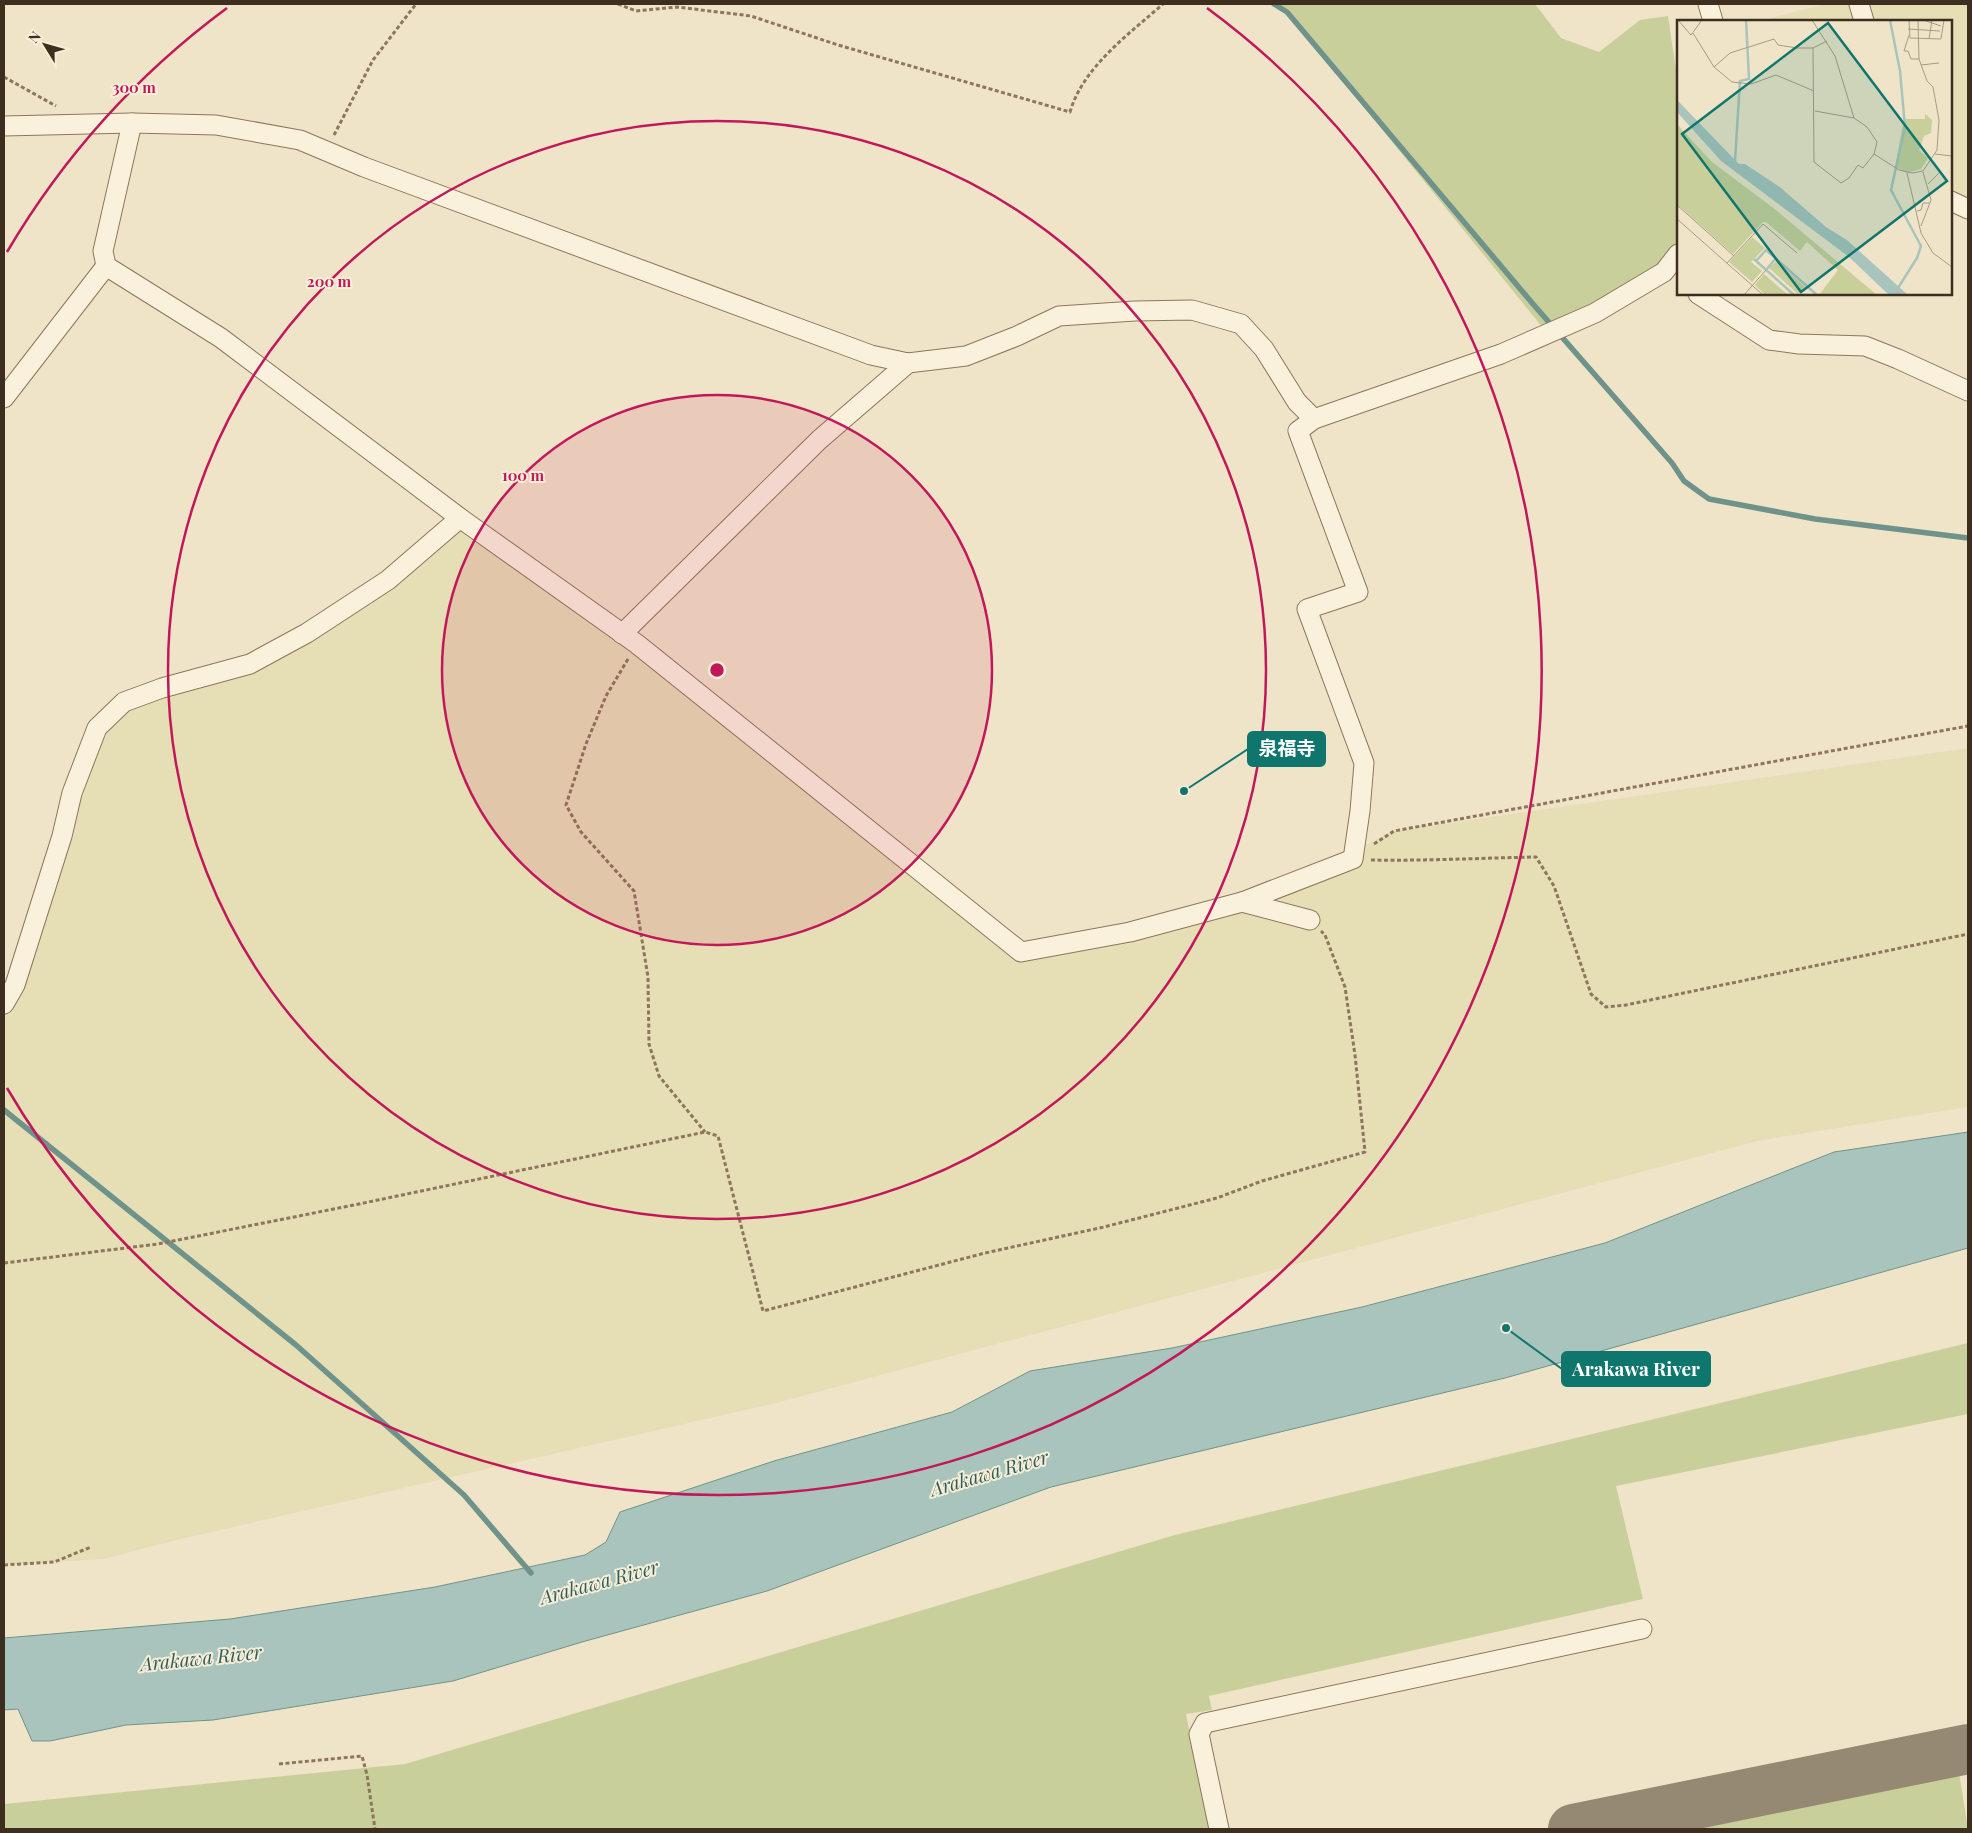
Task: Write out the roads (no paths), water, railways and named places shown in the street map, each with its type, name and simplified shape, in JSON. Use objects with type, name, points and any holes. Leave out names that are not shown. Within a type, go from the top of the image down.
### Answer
[{"type":"street","points":[[1708,4],[1713,20]]},
{"type":"street","points":[[1859,4],[1864,20]]},
{"type":"street","points":[[4,126],[132,122],[216,125],[300,140],[871,355],[908,363],[966,356],[1017,336],[1059,316],[1135,311],[1192,310],[1241,324],[1264,349],[1297,402],[1314,419]]},
{"type":"street","points":[[132,122],[103,251],[106,266],[221,338],[460,518],[630,639],[1021,952],[1130,932],[1242,902],[1353,859],[1364,763],[1307,609],[1358,592],[1298,431],[1314,419],[1500,354],[1595,313],[1671,276],[1677,257]]},
{"type":"street","points":[[1952,201],[1968,209]]},
{"type":"street","points":[[4,398],[106,266]]},
{"type":"street","points":[[1700,295],[1769,340],[1865,346],[1968,391]]},
{"type":"street","points":[[630,639],[819,440],[908,363]]},
{"type":"street","points":[[4,1004],[15,985],[62,836],[72,792],[97,728],[124,702],[162,688],[250,664],[307,633],[388,580],[460,518]]},
{"type":"street","points":[[1242,902],[1310,920]]},
{"type":"street","points":[[1219,1829],[1200,1734],[1205,1723],[1642,1629]]},
{"type":"water","points":[[1968,1132],[1968,1248],[1505,1378],[1051,1487],[767,1591],[582,1642],[453,1681],[213,1720],[126,1725],[50,1741],[32,1741],[18,1709],[4,1710],[4,1638],[230,1619],[435,1587],[585,1555],[606,1542],[620,1512],[774,1461],[952,1412],[1030,1371],[1172,1348],[1362,1307],[1605,1243],[1834,1152]]},
{"type":"waterway","points":[[1274,4],[1287,12],[1533,304],[1672,463],[1684,481],[1709,499],[1815,519],[1968,538]]},
{"type":"waterway","points":[[4,1110],[296,1345],[464,1495],[531,1573]]},
{"type":"place","name":"泉福寺","points":[[1184,791]]},
{"type":"place","name":"Arakawa River","points":[[1506,1328]]}]
